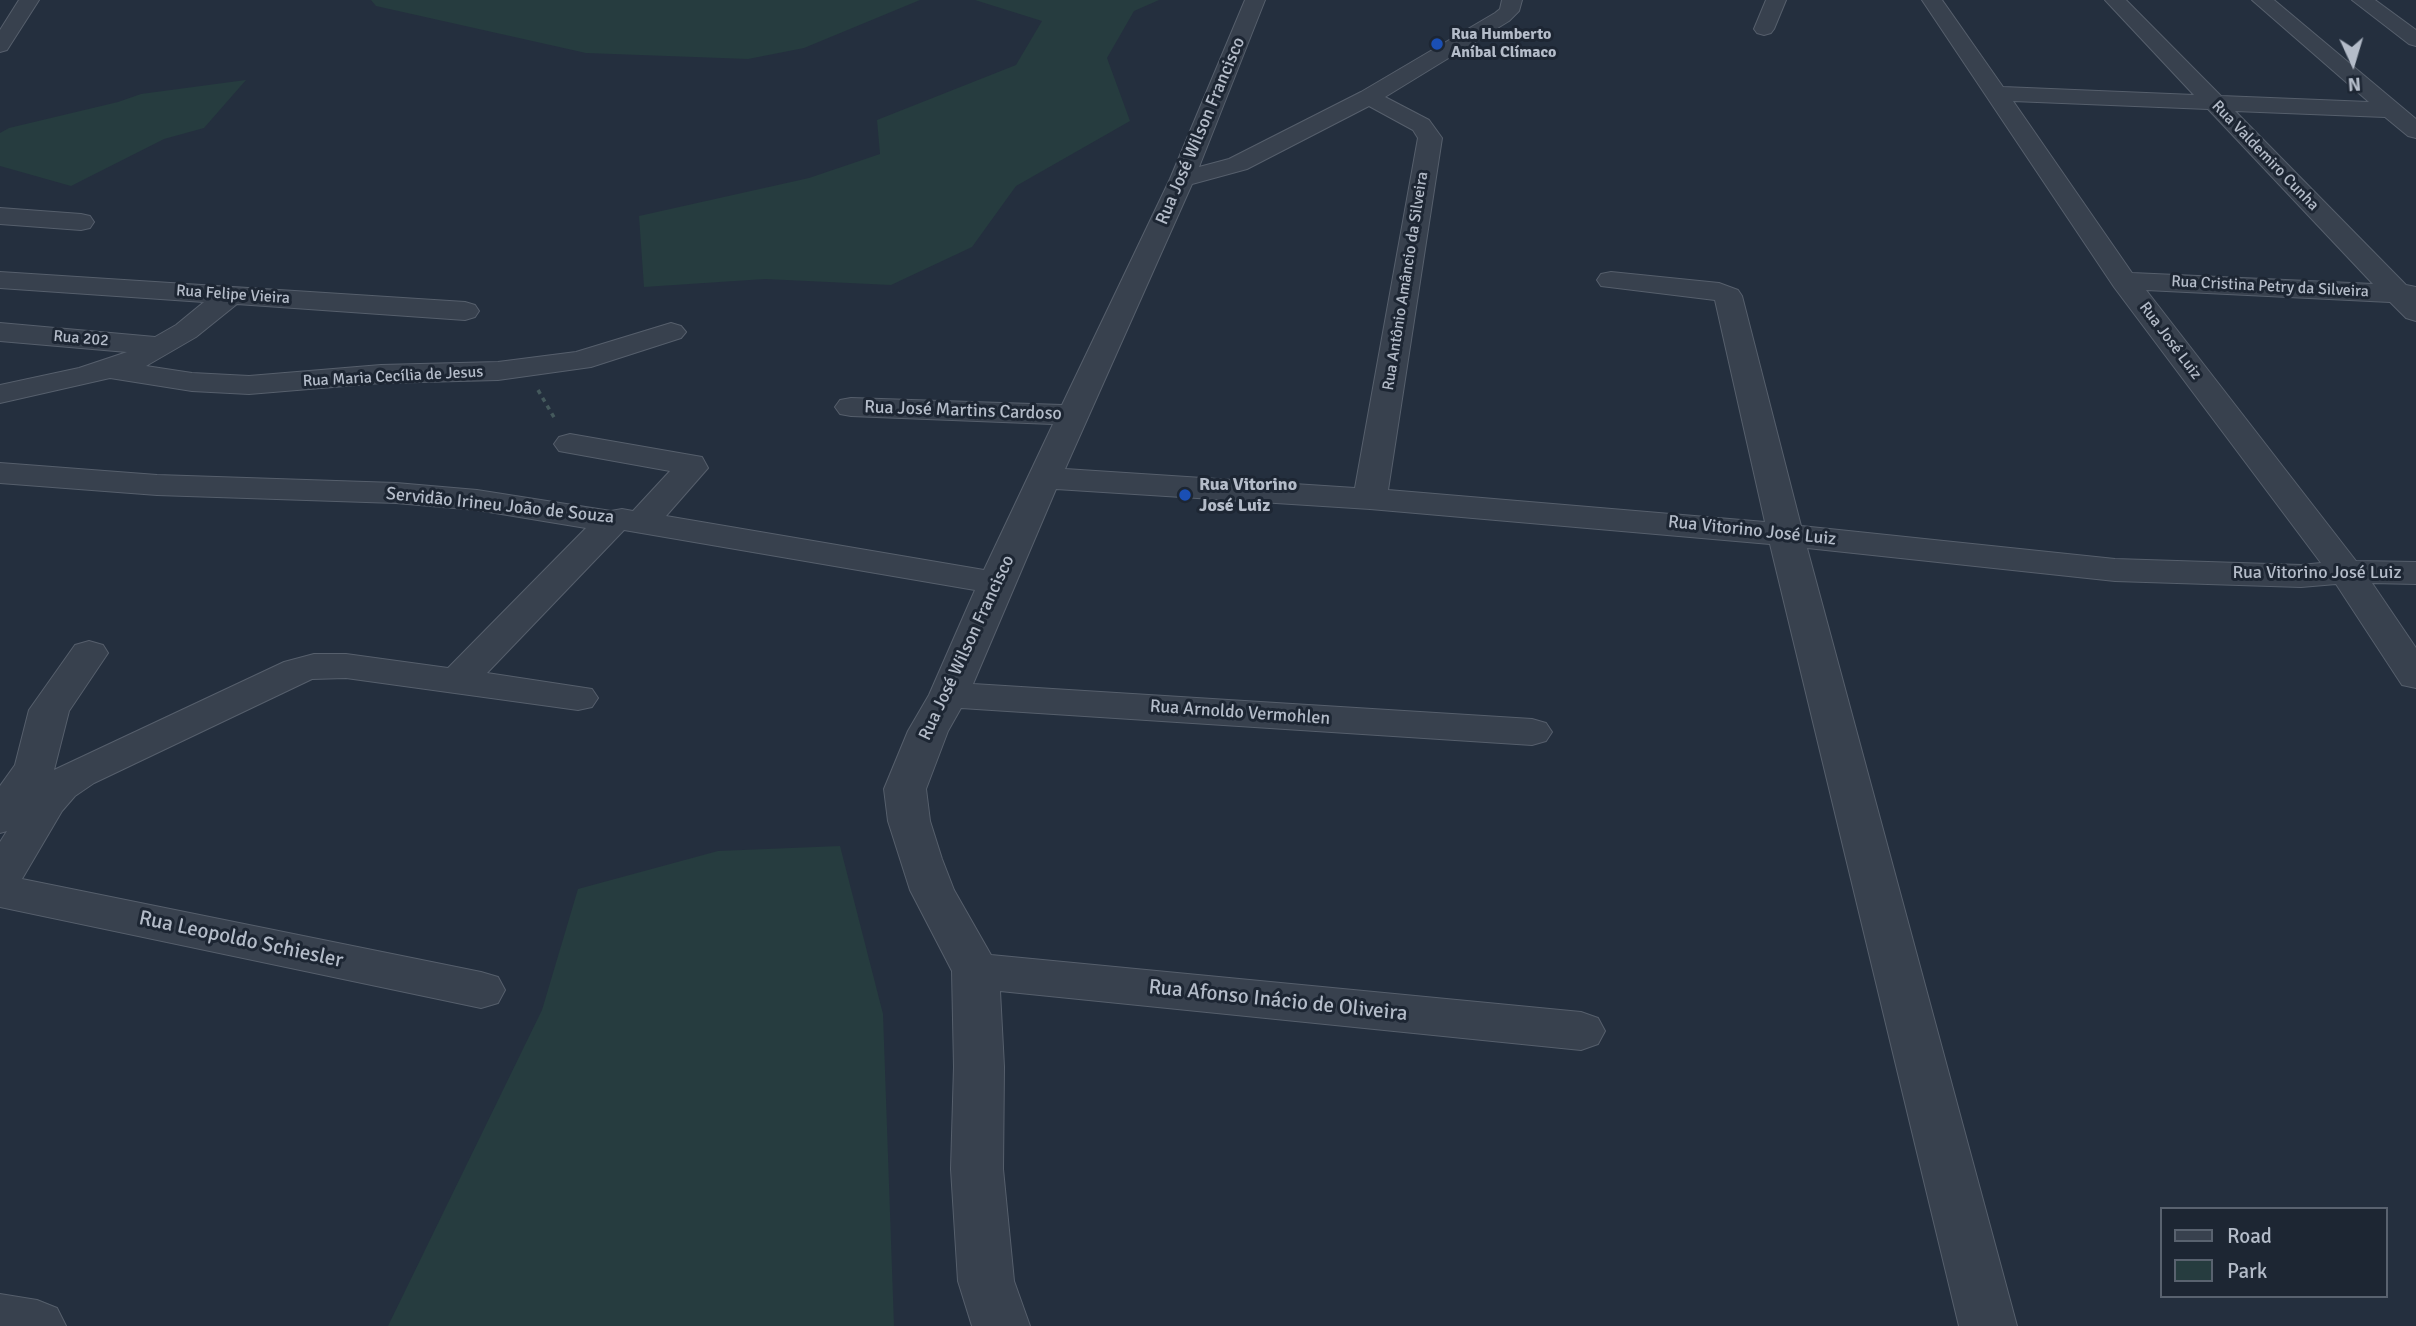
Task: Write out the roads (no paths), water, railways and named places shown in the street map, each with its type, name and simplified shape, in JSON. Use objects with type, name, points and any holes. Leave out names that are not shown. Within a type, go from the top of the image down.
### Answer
[{"type":"street","points":[[4,37],[29,0]]},
{"type":"street","name":"Rua José Wilson Francisco","points":[[1001,1326],[986,1281],[977,1169],[979,1067],[976,971],[928,880],[909,821],[905,789],[928,732],[949,695],[996,583],[1182,179],[1255,0]]},
{"type":"street","points":[[1182,179],[1238,164],[1369,97],[1502,17],[1508,11],[1512,0]]},
{"type":"street","points":[[1764,29],[1776,0]]},
{"type":"street","name":"Rua José Luiz","points":[[1932,0],[2124,281],[2346,572],[2416,676]]},
{"type":"street","name":"Rua Valdemiro Cunha","points":[[2115,0],[2410,300]]},
{"type":"street","points":[[2262,0],[2416,131]]},
{"type":"street","points":[[2362,0],[2416,40]]},
{"type":"street","points":[[1997,94],[2390,110]]},
{"type":"street","name":"Rua Antônio Amâncio da Silveira","points":[[1369,97],[1421,125],[1430,138],[1370,499]]},
{"type":"street","points":[[0,216],[81,222]]},
{"type":"street","name":"Rua Felipe Vieira","points":[[0,280],[465,311]]},
{"type":"street","points":[[1611,280],[1719,291],[1728,296],[1786,536],[1989,1326]]},
{"type":"street","name":"Rua Cristina Petry da Silveira","points":[[2124,281],[2410,300]]},
{"type":"street","points":[[0,394],[111,369],[163,346],[203,319],[232,294]]},
{"type":"street","name":"Rua 202","points":[[0,332],[163,346]]},
{"type":"street","name":"Rua Maria Cecília de Jesus","points":[[111,369],[192,382],[249,385],[381,374],[524,369],[580,361],[671,332]]},
{"type":"street","name":"Rua José Martins Cardoso","points":[[851,407],[1075,415]]},
{"type":"street","points":[[458,680],[626,523],[691,468],[690,464],[570,444]]},
{"type":"street","name":"Servidão Irineu João de Souza","points":[[0,473],[210,488],[410,494],[477,500],[781,545],[836,557],[996,583]]},
{"type":"street","name":"Rua Vitorino José Luiz","points":[[1046,478],[1370,499],[1682,524],[1963,551],[2115,570],[2301,576],[2346,572],[2416,573]]},
{"type":"street","points":[[0,818],[35,766],[43,728],[50,710],[89,653]]},
{"type":"street","points":[[0,878],[29,827],[60,786],[106,759],[298,670],[333,666],[458,680],[578,698]]},
{"type":"street","name":"Rua Arnoldo Vermohlen","points":[[949,695],[1532,732]]},
{"type":"street","name":"Rua Leopoldo Schiesler","points":[[0,891],[481,990]]},
{"type":"street","name":"Rua Afonso Inácio de Oliveira","points":[[976,971],[1581,1031]]},
{"type":"street","points":[[0,1321],[37,1326]]},
{"type":"place","name":"Rua Humberto Aníbal Clímaco","points":[[1437,44]]},
{"type":"place","name":"Rua Vitorino José Luiz","points":[[1185,495]]}]
